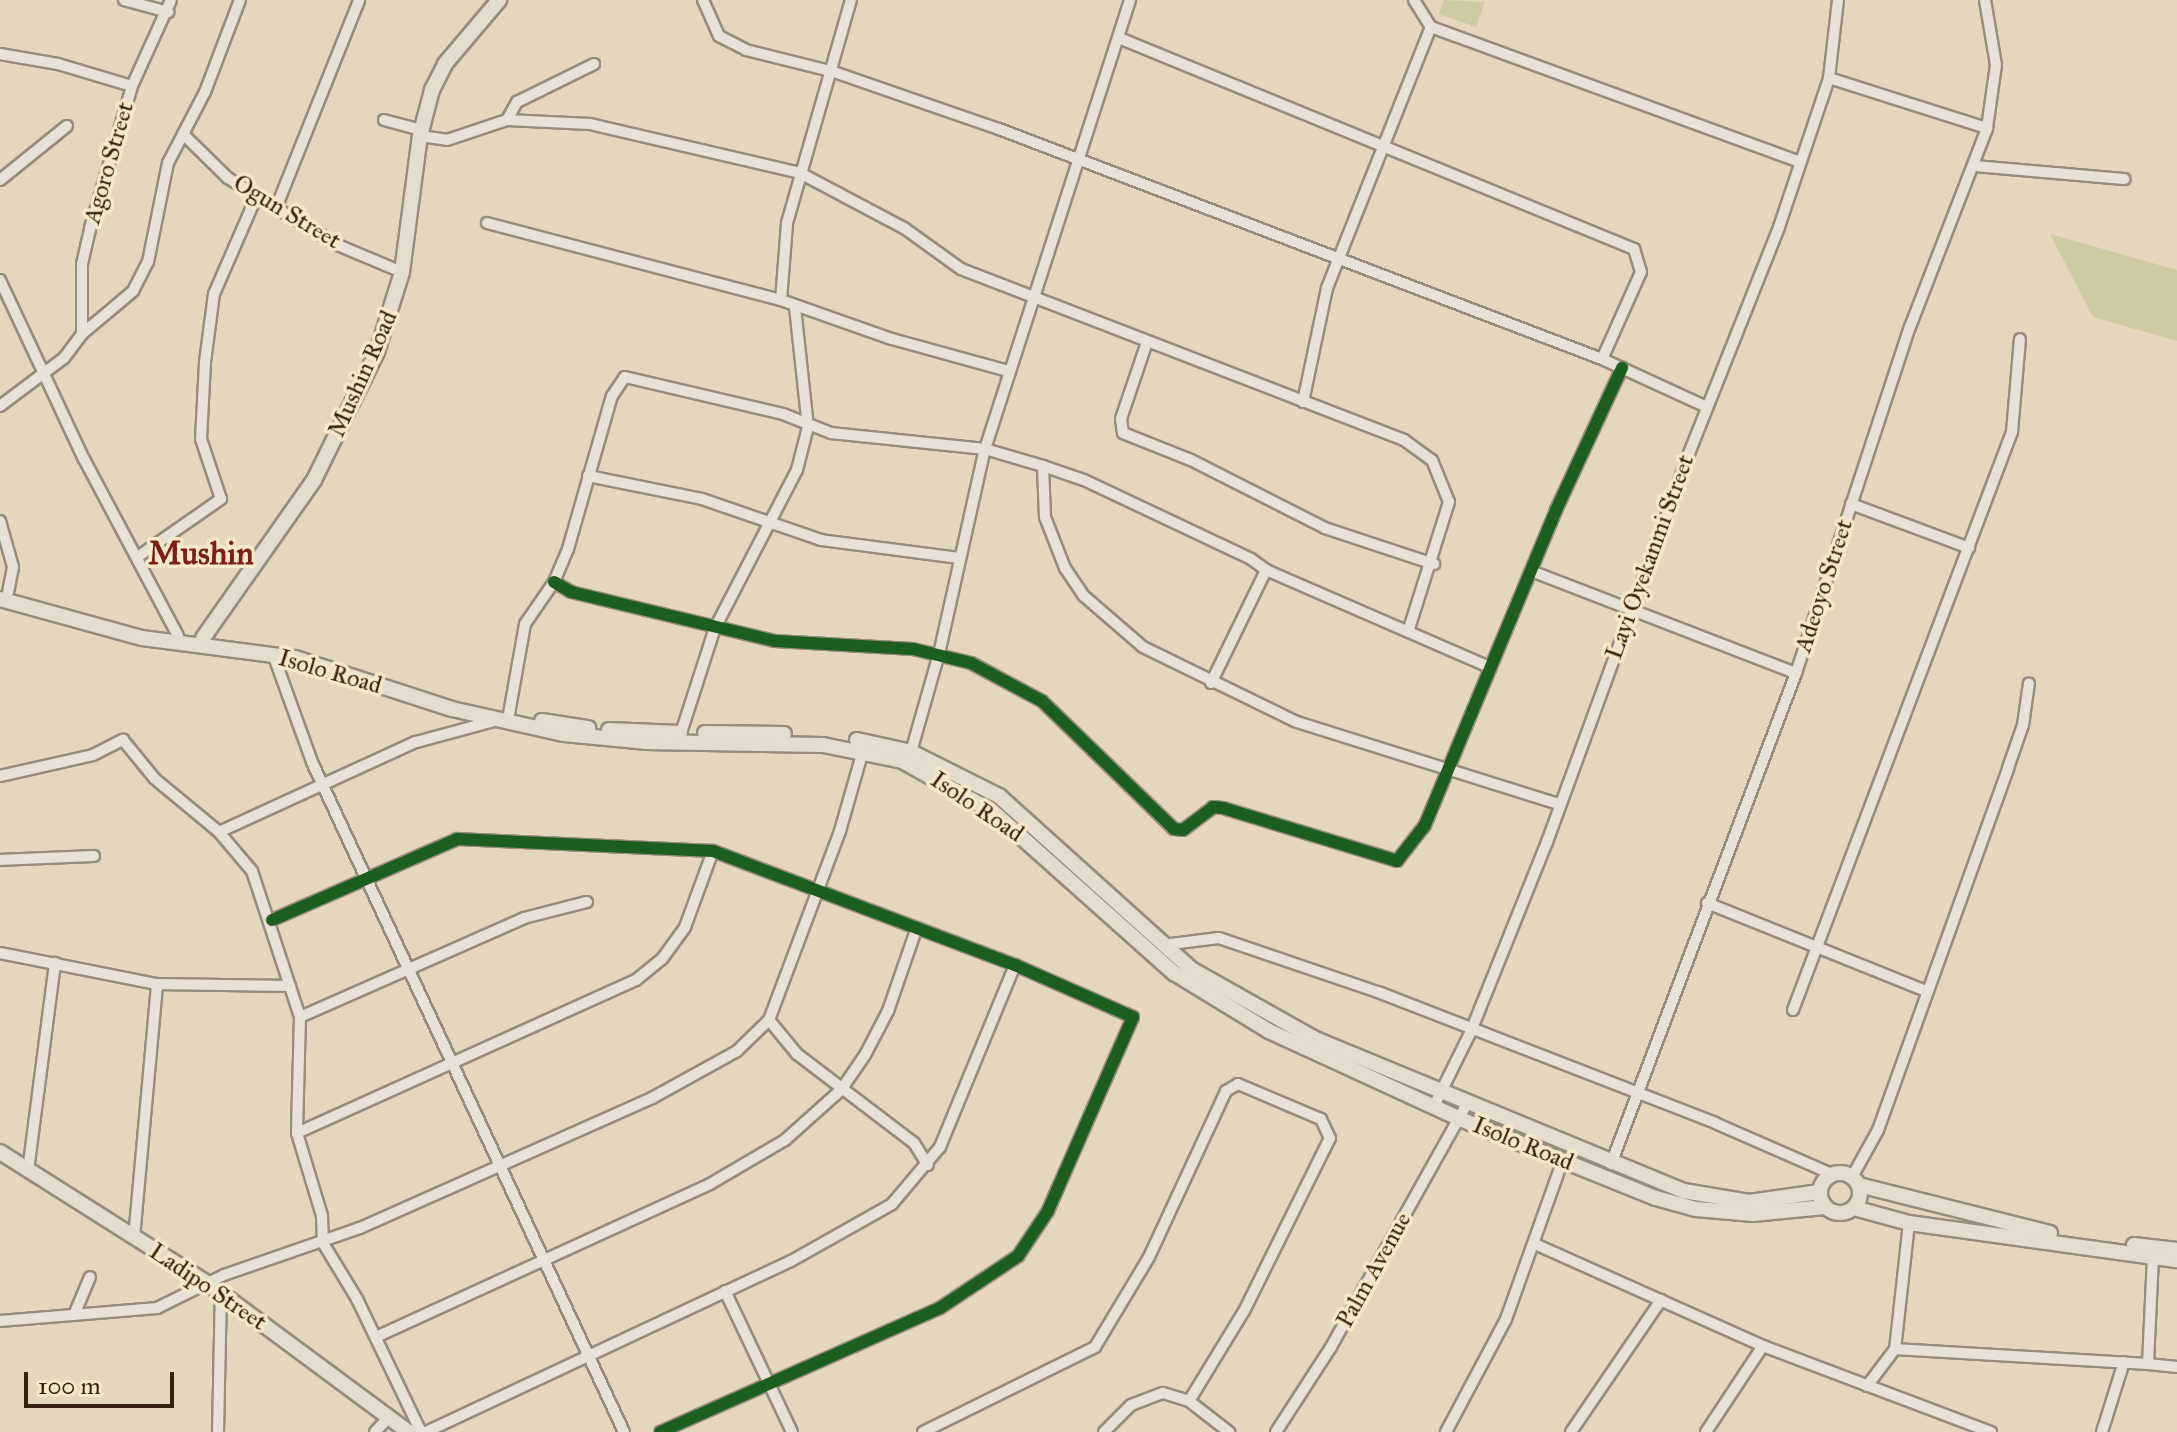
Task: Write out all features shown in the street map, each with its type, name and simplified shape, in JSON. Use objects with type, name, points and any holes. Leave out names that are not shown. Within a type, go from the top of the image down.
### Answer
[{"type":"main road","name":"Mushin Road","points":[[203,638],[314,480],[377,352],[402,272],[421,133],[445,64],[499,0]]},
{"type":"main road","name":"Isolo Road","points":[[3,593],[104,621],[178,636],[311,654],[509,714],[587,728],[681,733],[863,751],[902,761],[965,792],[1040,851],[1134,940],[1209,997],[1269,1031],[1460,1119],[1696,1209],[1753,1214],[1825,1207]]},
{"type":"main road","name":"Isolo Road","points":[[3,593],[142,638],[273,654],[320,664],[494,721],[603,739],[821,735],[911,752],[999,796],[1051,839],[1163,945],[1250,1006],[1315,1039],[1611,1164],[1716,1199],[1749,1202],[1819,1192]]},
{"type":"main road","points":[[1040,851],[1051,839]]},
{"type":"main road","name":"Ladipo Street","points":[[0,1152],[215,1290],[409,1432]]},
{"type":"main road","points":[[2177,1250],[2033,1230],[1832,1174],[1819,1192],[1825,1207],[1836,1213],[1854,1208],[1909,1223],[2177,1260]]},
{"type":"main road","points":[[1854,1208],[1856,1181]]},
{"type":"street","points":[[124,0],[168,12]]},
{"type":"street","name":"Agoro Street","points":[[82,334],[82,264],[132,86],[171,0]]},
{"type":"street","points":[[0,406],[74,348],[82,334],[133,291],[148,262],[159,195],[240,0]]},
{"type":"street","points":[[276,208],[359,0]]},
{"type":"street","points":[[703,0],[719,36],[746,50],[834,72],[1078,161],[1602,359],[1707,407]]},
{"type":"street","points":[[781,300],[787,223],[800,173],[834,72],[851,0]]},
{"type":"street","points":[[911,752],[939,654],[985,449],[1130,0]]},
{"type":"street","points":[[1414,0],[1431,27],[1800,162]]},
{"type":"street","name":"Layi Oyekanmi Street","points":[[1434,1106],[1471,1031],[1800,162],[1829,78],[1838,0]]},
{"type":"street","name":"Adeoyo Street","points":[[1611,1164],[1640,1095],[1707,903],[1796,673],[1910,327],[1987,128],[1996,65],[1985,0]]},
{"type":"street","points":[[1303,402],[1316,326],[1338,261],[1431,27]]},
{"type":"street","points":[[1119,38],[1383,150],[1598,231],[1634,249],[1641,272],[1602,359]]},
{"type":"street","points":[[0,54],[132,86]]},
{"type":"street","points":[[507,120],[517,102],[594,64]]},
{"type":"street","points":[[1829,78],[1987,128]]},
{"type":"street","points":[[384,120],[447,140],[507,120],[590,124],[800,173],[904,228],[961,269],[1147,342],[1234,371],[1303,402],[1404,440],[1432,460],[1449,502],[1434,564],[1409,629]]},
{"type":"street","points":[[0,180],[67,126]]},
{"type":"street","name":"Ogun Street","points":[[183,134],[228,178],[340,246],[402,272]]},
{"type":"street","points":[[1974,166],[2124,179]]},
{"type":"street","points":[[139,556],[221,499],[201,439],[205,362],[214,294],[257,195]]},
{"type":"street","points":[[487,223],[781,300],[795,307],[1008,371]]},
{"type":"street","points":[[0,280],[84,459],[139,556],[178,636]]},
{"type":"street","points":[[681,733],[715,628],[772,525],[797,470],[808,427],[795,307]]},
{"type":"street","points":[[1793,1010],[2015,424],[2020,339]]},
{"type":"street","points":[[1147,342],[1121,419],[1123,433],[1191,460],[1325,528],[1434,564]]},
{"type":"street","points":[[554,582],[571,592],[796,645],[860,644],[939,654],[992,673],[1042,701],[1174,829],[1183,830],[1213,807],[1223,808],[1397,861],[1425,825],[1531,571],[1622,368]]},
{"type":"street","points":[[509,714],[525,624],[554,582],[612,396],[625,377],[783,414],[808,427],[985,449],[1043,466],[1084,480],[1251,559],[1266,570],[1409,629],[1491,668]]},
{"type":"street","points":[[1043,466],[1045,517],[1065,568],[1084,596],[1143,647],[1211,683],[1297,722],[1558,804]]},
{"type":"street","points":[[588,476],[702,499],[821,540],[960,558]]},
{"type":"street","points":[[1851,504],[1969,548]]},
{"type":"street","points":[[0,521],[13,567],[3,593]]},
{"type":"street","points":[[1211,683],[1266,570]]},
{"type":"street","points":[[1531,571],[1796,673]]},
{"type":"street","points":[[273,654],[323,782],[365,876],[624,1432]]},
{"type":"street","points":[[1856,1181],[1878,1130],[2023,725],[2029,683]]},
{"type":"street","points":[[219,832],[416,742],[494,721]]},
{"type":"street","points":[[0,776],[93,755],[123,740],[155,779],[219,832],[252,871],[272,920],[300,1017],[297,1133],[322,1216],[323,1243],[376,1337],[424,1432],[725,1291],[871,1218],[928,1165],[948,1131],[1015,965]]},
{"type":"street","points":[[218,1432],[215,1290],[224,1275],[323,1243],[696,1077],[737,1051],[769,1020],[819,889],[863,751]]},
{"type":"street","points":[[272,920],[365,876],[457,839],[713,851],[1015,965],[1128,1013],[1134,1023],[1037,1233],[999,1271],[940,1308],[660,1432]]},
{"type":"street","points":[[297,1133],[454,1065],[636,980],[662,959],[685,927],[713,851]]},
{"type":"street","points":[[0,860],[94,856]]},
{"type":"street","points":[[300,1017],[524,918],[587,902]]},
{"type":"street","points":[[1707,903],[1926,991]]},
{"type":"street","points":[[376,1337],[762,1157],[841,1090],[888,1011],[916,930]]},
{"type":"street","points":[[1163,945],[1219,938],[1378,992],[1832,1174]]},
{"type":"street","points":[[0,953],[157,984],[290,986]]},
{"type":"street","points":[[28,1171],[55,963]]},
{"type":"street","points":[[134,1238],[157,984]]},
{"type":"street","points":[[769,1020],[797,1054],[914,1143],[928,1165]]},
{"type":"street","points":[[923,1432],[1095,1347],[1149,1257],[1226,1091],[1238,1084],[1321,1119],[1329,1127],[1330,1138],[1244,1311],[1189,1401]]},
{"type":"street","name":"Palm Avenue","points":[[1276,1432],[1331,1347],[1467,1104]]},
{"type":"street","points":[[1446,1432],[1506,1319],[1563,1160]]},
{"type":"street","points":[[1867,1386],[1895,1349],[1909,1223]]},
{"type":"street","points":[[1535,1244],[1763,1346],[1972,1429],[1991,1432]]},
{"type":"street","points":[[2148,1364],[2153,1257]]},
{"type":"street","points":[[74,1315],[90,1277]]},
{"type":"street","points":[[0,1321],[157,1308],[215,1290]]},
{"type":"street","points":[[725,1291],[792,1432]]},
{"type":"street","points":[[1571,1432],[1661,1300]]},
{"type":"street","points":[[1707,1432],[1763,1346]]},
{"type":"street","points":[[1895,1349],[2177,1367]]},
{"type":"street","points":[[2102,1432],[2124,1362]]},
{"type":"street","points":[[1104,1432],[1146,1396],[1176,1395],[1189,1401],[1229,1432]]},
{"type":"street","points":[[375,1432],[389,1417]]},
{"type":"green space","points":[[1444,0],[1485,2],[1476,27],[1439,14]]},
{"type":"green space","points":[[2050,234],[2177,270],[2177,341],[2093,317]]},
{"type":"cycle path","points":[[554,582],[571,592],[775,641],[913,649],[971,663],[1042,701],[1174,829],[1183,830],[1213,807],[1223,808],[1397,861],[1425,825],[1556,510],[1622,368]]},
{"type":"cycle path","points":[[272,920],[457,839],[713,851],[1015,965],[1133,1017],[1048,1211],[1018,1256],[940,1308],[660,1432]]},
{"type":"district","name":"Mushin","points":[[201,554]]}]
